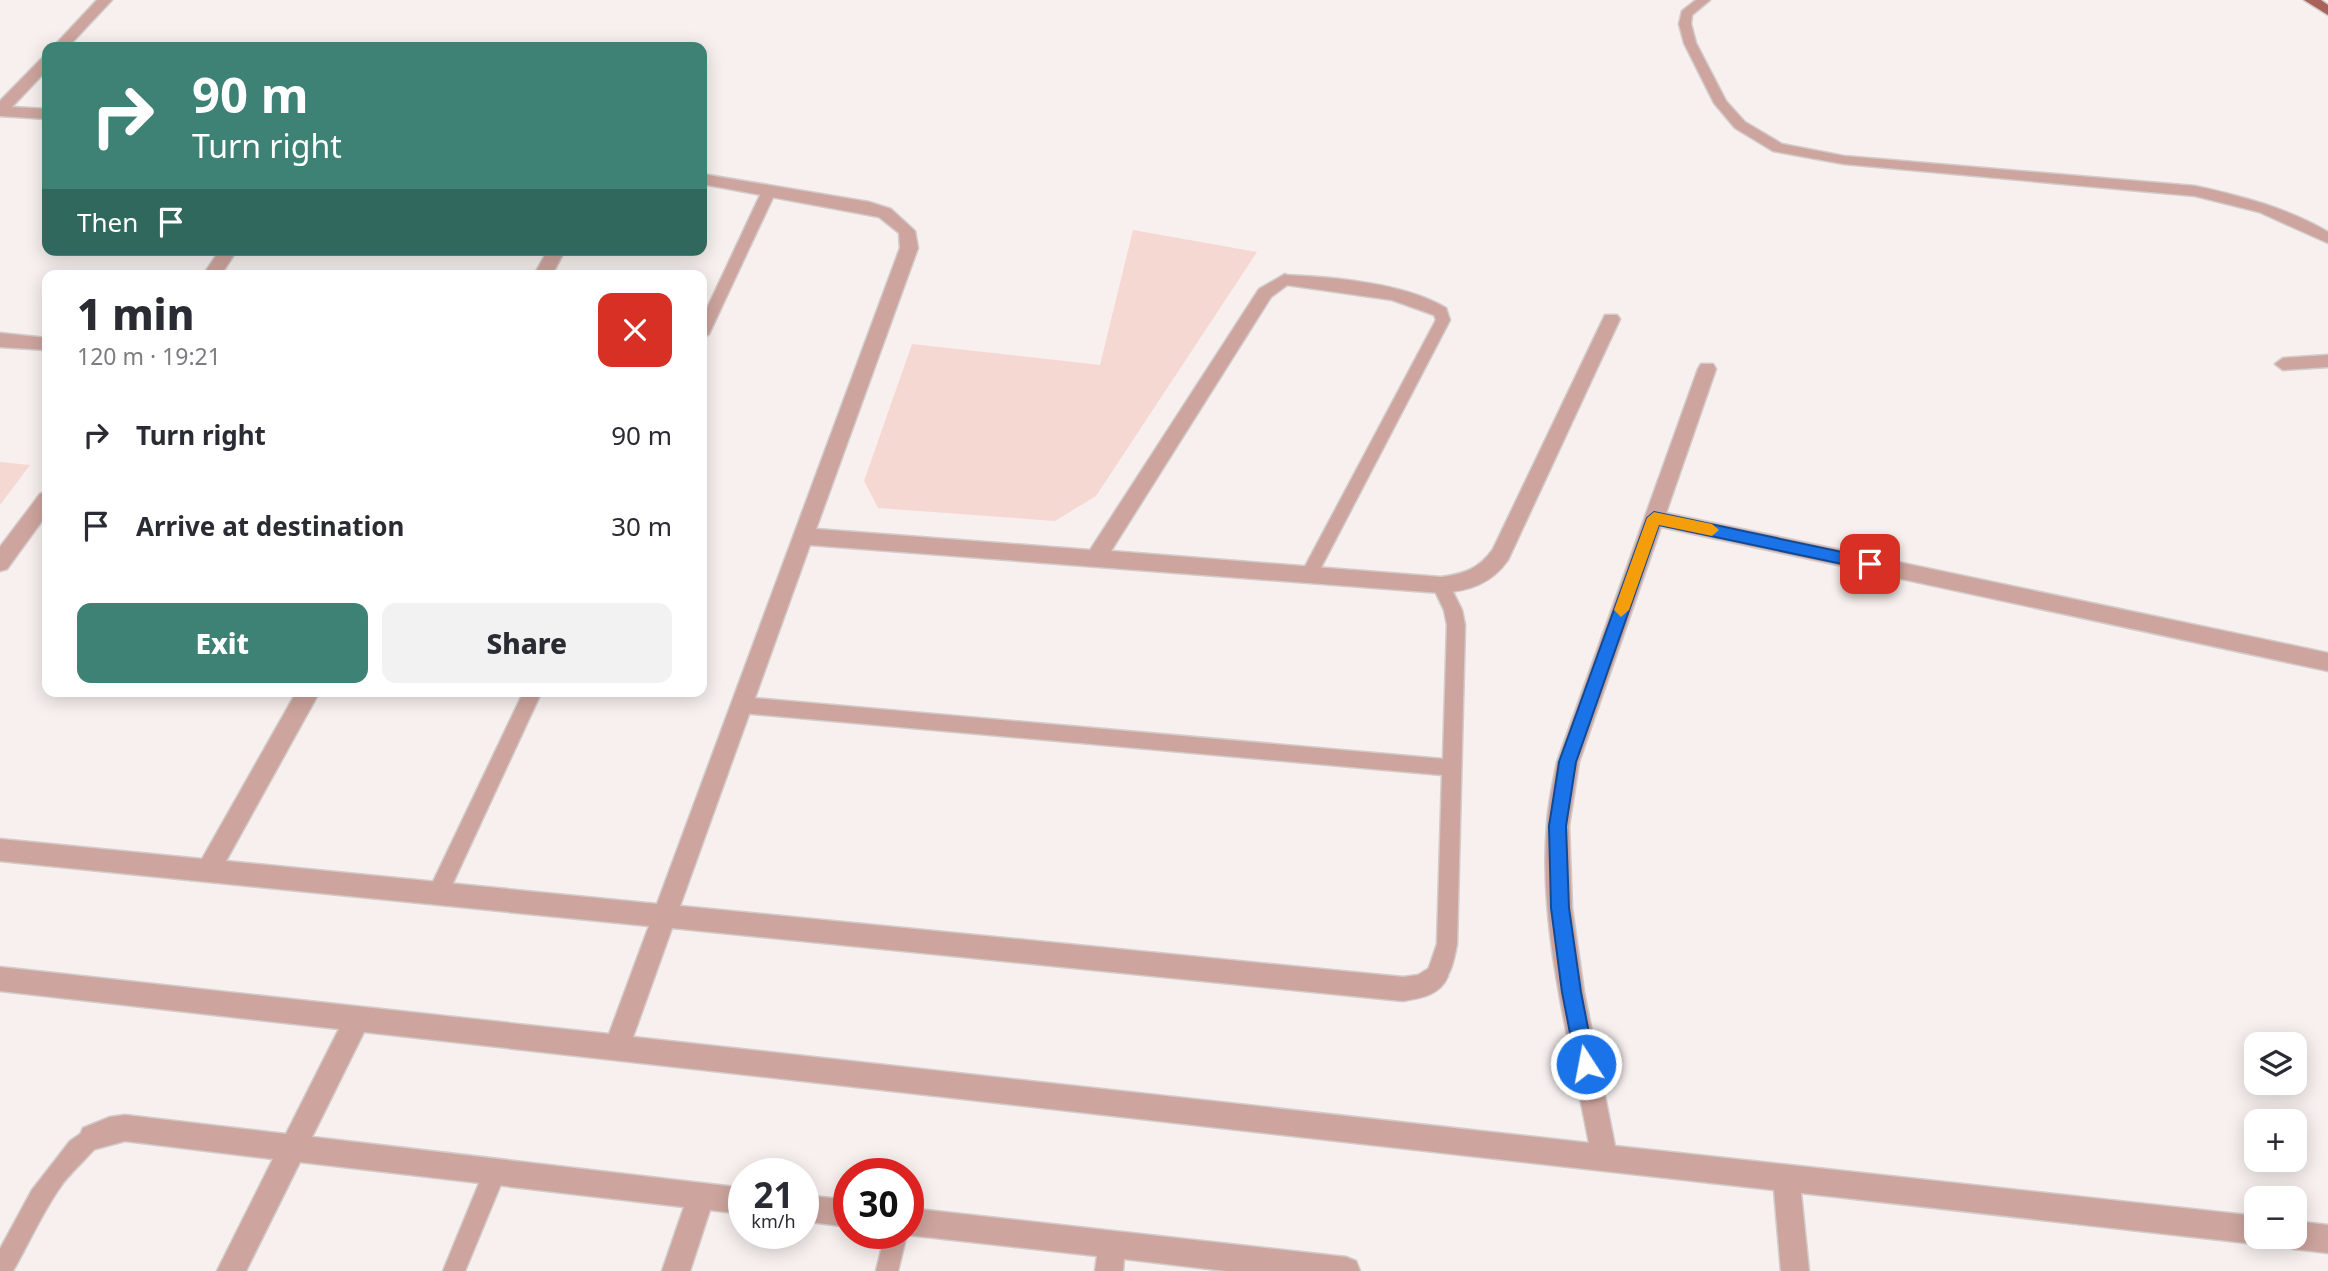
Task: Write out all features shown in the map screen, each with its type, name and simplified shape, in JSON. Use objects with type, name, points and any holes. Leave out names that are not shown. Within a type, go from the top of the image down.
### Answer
[{"type":"main road","points":[[2311,0],[2328,11]]},
{"type":"street","points":[[65,42],[105,0]]},
{"type":"street","points":[[0,111],[42,66]]},
{"type":"street","points":[[0,111],[42,114]]},
{"type":"street","points":[[616,1048],[909,248],[907,231],[885,213],[707,180]]},
{"type":"street","points":[[1096,558],[1265,293],[1285,280]]},
{"type":"street","points":[[804,536],[1441,585],[1463,584],[1480,578],[1492,568],[1501,554],[1611,319]]},
{"type":"street","points":[[0,340],[42,344]]},
{"type":"street","points":[[1605,1159],[1572,992],[1560,908],[1558,826],[1568,762],[1707,369]]},
{"type":"street","points":[[0,564],[42,506]]},
{"type":"street","points":[[1654,518],[2328,662]]},
{"type":"street","points":[[208,871],[306,697]]},
{"type":"street","points":[[0,850],[1403,989],[1423,986],[1436,976]]},
{"type":"street","points":[[0,979],[2244,1229]]},
{"type":"street","points":[[231,1271],[357,1019]]},
{"type":"street","points":[[92,1137],[125,1128],[728,1199]]},
{"type":"street","points":[[1786,1178],[1795,1271]]},
{"type":"street","points":[[676,1271],[701,1196]]},
{"type":"street","points":[[924,1223],[1334,1270]]},
{"type":"street","points":[[2307,1236],[2328,1238]]},
{"type":"street","points":[[1109,1271],[1113,1244]]},
{"type":"lane","points":[[1704,0],[1686,14],[1685,24],[1704,75],[1720,103],[1740,125],[1778,149],[1844,160],[2195,191],[2233,198],[2269,210],[2328,238]]},
{"type":"lane","points":[[707,323],[769,191]]},
{"type":"lane","points":[[1285,280],[1320,282],[1425,303],[1441,312],[1443,320],[1309,574]]},
{"type":"lane","points":[[2283,364],[2328,361]]},
{"type":"lane","points":[[1436,976],[1447,944],[1456,625],[1453,610],[1441,585]]},
{"type":"lane","points":[[438,893],[530,697]]},
{"type":"lane","points":[[742,705],[1453,768]]},
{"type":"lane","points":[[0,1271],[61,1166],[77,1147],[92,1137]]},
{"type":"lane","points":[[454,1271],[495,1172]]},
{"type":"lane","points":[[887,1271],[892,1249]]},
{"type":"shaded area","points":[[1133,230],[1257,252],[1096,496],[1055,521],[878,508],[864,481],[912,344],[1100,365]]},
{"type":"shaded area","points":[[0,462],[30,465],[0,505]]},
{"type":"slow traffic","points":[[1621,610],[1654,518],[1712,530]]},
{"type":"route","points":[[1586,1064],[1560,908],[1558,826],[1568,762],[1654,518],[1870,564]]}]
